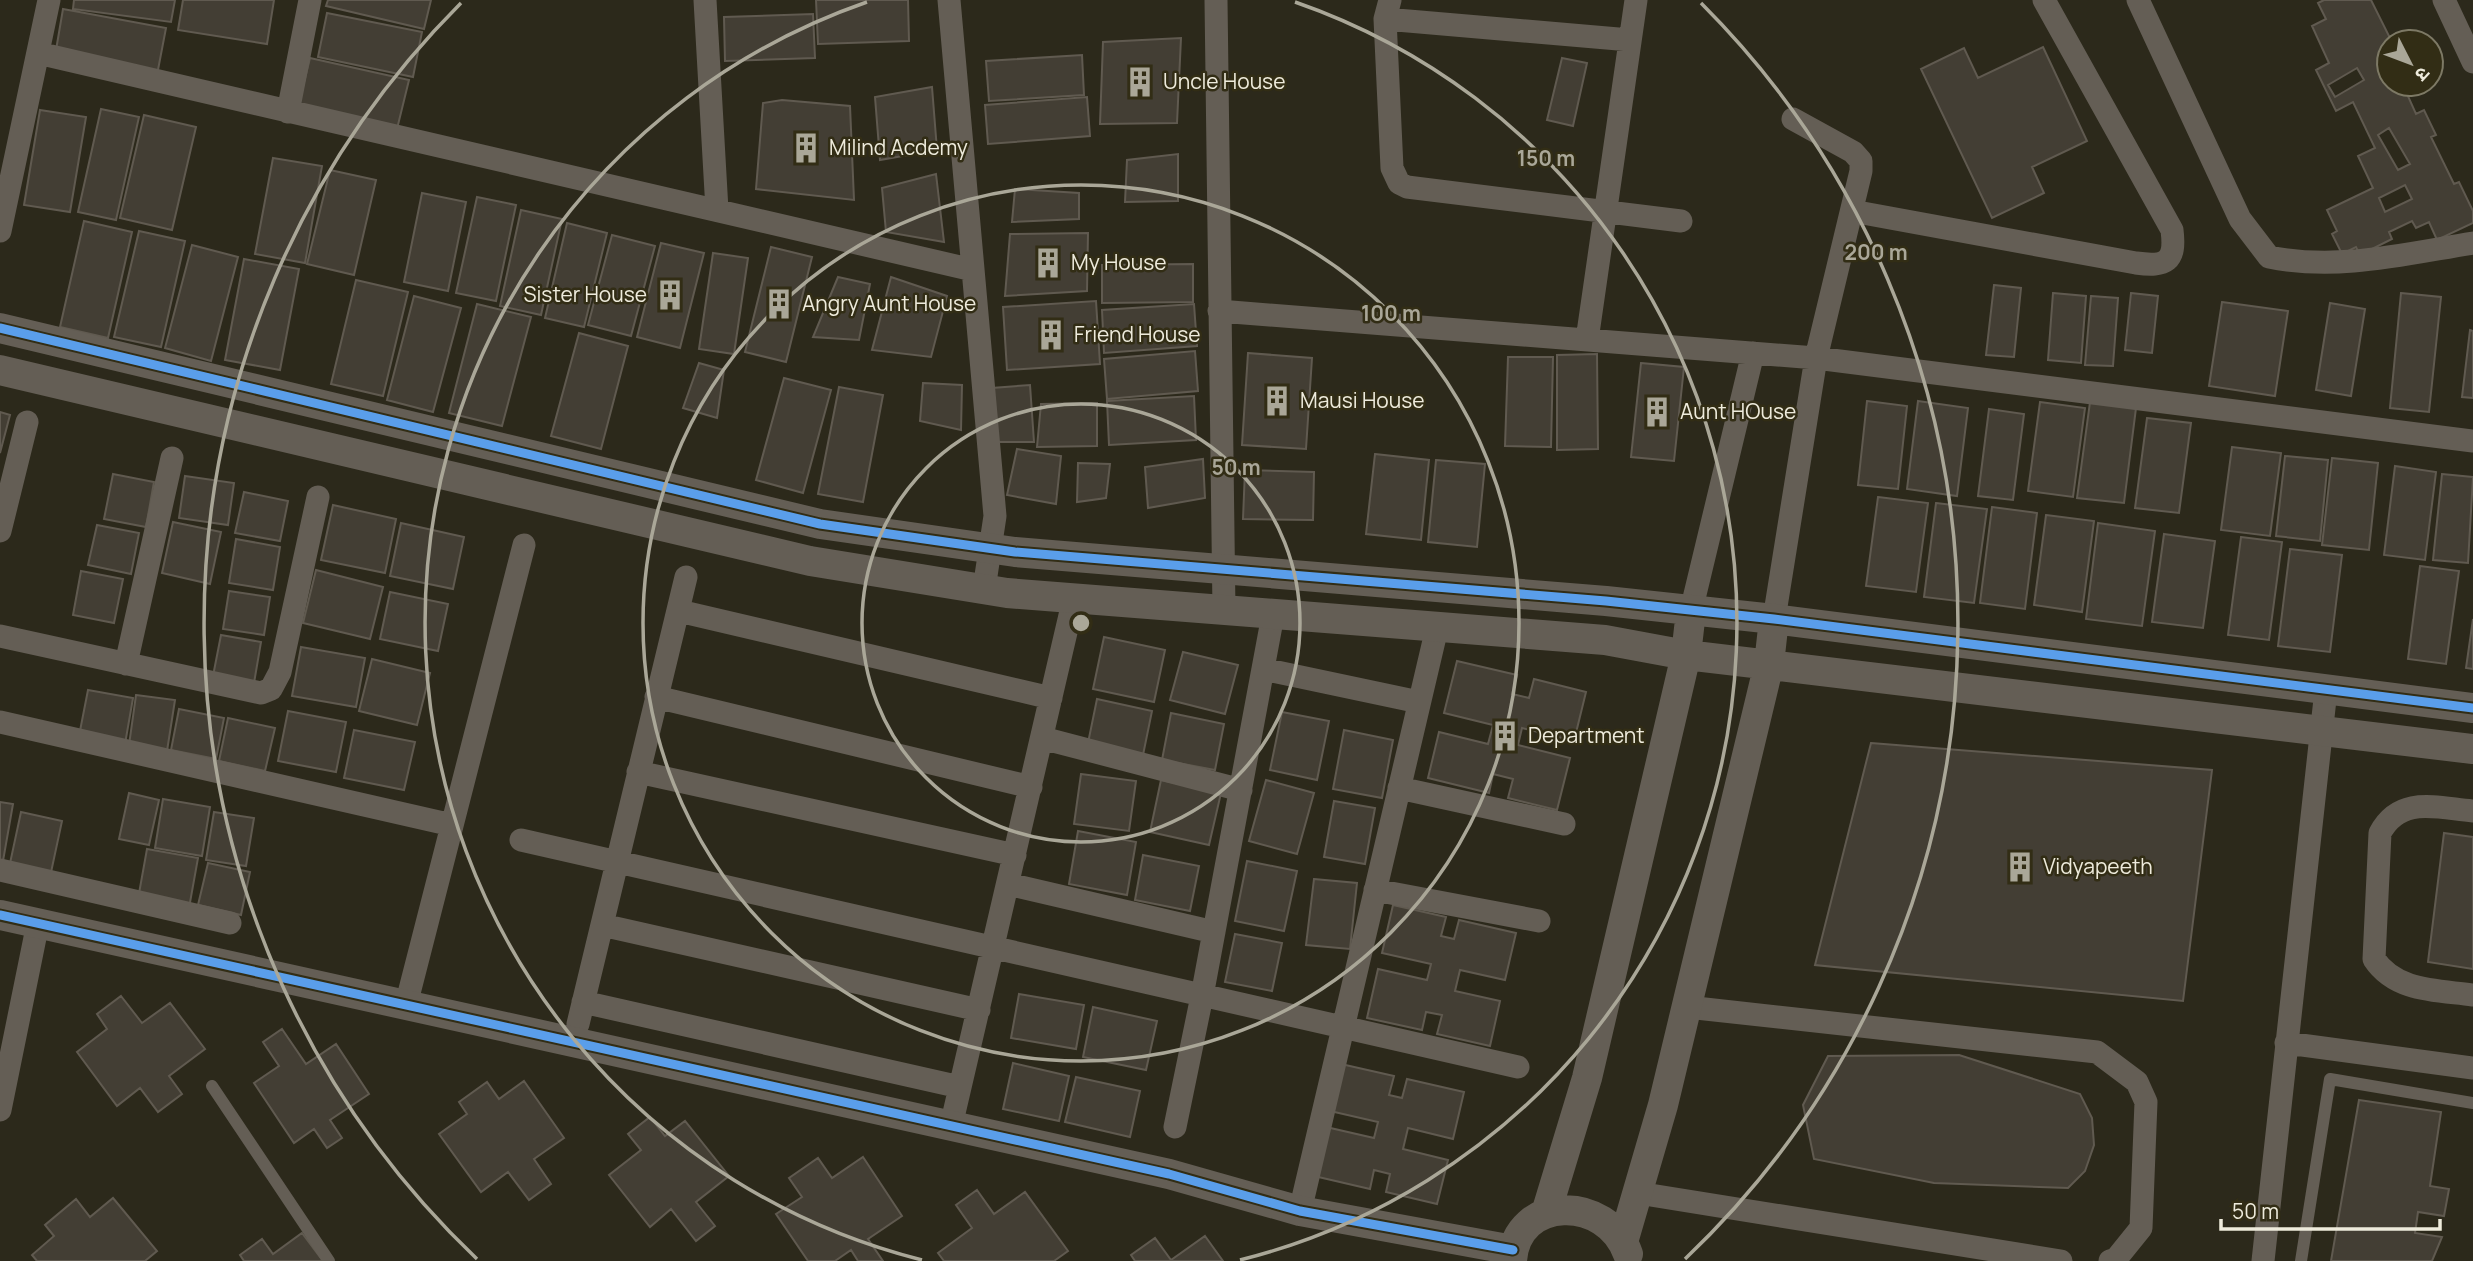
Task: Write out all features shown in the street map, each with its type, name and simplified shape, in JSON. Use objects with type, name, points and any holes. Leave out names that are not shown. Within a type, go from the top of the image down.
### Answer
[{"type":"street","points":[[0,231],[49,0]]},
{"type":"street","points":[[288,112],[310,0]]},
{"type":"street","points":[[705,0],[717,211]]},
{"type":"street","points":[[948,0],[995,516],[984,589]]},
{"type":"street","points":[[1216,0],[1224,611]]},
{"type":"street","points":[[1587,340],[1636,0]]},
{"type":"street","points":[[1852,211],[2136,263],[2155,265],[2167,262],[2172,254],[2172,230],[2044,0]]},
{"type":"street","points":[[2138,0],[2240,219],[2269,257],[2300,264],[2334,265],[2473,243]]},
{"type":"street","points":[[2444,0],[2473,62]]},
{"type":"street","points":[[1630,40],[1388,9],[1392,168],[1399,183],[1407,187],[1681,221]]},
{"type":"street","points":[[37,54],[973,270]]},
{"type":"street","points":[[1626,1252],[1637,1193],[1663,1105],[1769,664],[1816,358],[1852,211],[1861,161],[1853,152],[1793,119]]},
{"type":"street","points":[[1219,311],[1816,358],[2473,441]]},
{"type":"street","points":[[0,328],[820,524],[990,548],[1606,601],[1774,619],[2473,708]]},
{"type":"street","points":[[1546,1213],[1587,1078],[1686,655],[1691,611],[1753,353]]},
{"type":"street","points":[[0,370],[810,561],[984,589],[1224,611],[1605,640],[1686,655],[2473,749]]},
{"type":"street","points":[[0,531],[27,422]]},
{"type":"street","points":[[126,664],[172,458]]},
{"type":"street","points":[[0,636],[261,693],[271,689],[280,672],[318,497]]},
{"type":"street","points":[[406,1004],[524,545]]},
{"type":"street","points":[[686,578],[581,1013],[960,1087]]},
{"type":"street","points":[[951,1126],[1074,598]]},
{"type":"street","points":[[679,611],[1051,698]]},
{"type":"street","points":[[1175,1127],[1273,615]]},
{"type":"street","points":[[1300,1211],[1437,628]]},
{"type":"street","points":[[1263,669],[1419,702]]},
{"type":"street","points":[[2263,1261],[2326,690]]},
{"type":"street","points":[[656,697],[1031,787]]},
{"type":"street","points":[[0,722],[452,825]]},
{"type":"street","points":[[1042,738],[1241,790]]},
{"type":"street","points":[[638,772],[1015,855]]},
{"type":"street","points":[[1399,788],[1564,824]]},
{"type":"street","points":[[2473,811],[2415,807],[2401,809],[2388,818],[2380,832],[2374,959],[2384,974],[2405,985],[2473,995]]},
{"type":"street","points":[[521,840],[1518,1067]]},
{"type":"street","points":[[0,870],[230,923]]},
{"type":"street","points":[[1008,884],[1214,932]]},
{"type":"street","points":[[1375,890],[1539,921]]},
{"type":"street","points":[[0,915],[1169,1174],[1300,1211],[1513,1256],[1528,1226],[1546,1213],[1581,1210],[1598,1216],[1612,1226],[1626,1252]]},
{"type":"street","points":[[0,1110],[38,923]]},
{"type":"street","points":[[602,925],[979,1010]]},
{"type":"street","points":[[1687,1007],[2097,1052],[2137,1082],[2146,1102],[2141,1228],[2116,1259],[2110,1261]]},
{"type":"street","points":[[2286,1043],[2473,1068]]},
{"type":"street","points":[[1637,1193],[2061,1261]]},
{"type":"lane","points":[[2301,1261],[2330,1079],[2473,1102]]},
{"type":"lane","points":[[212,1086],[329,1261]]},
{"type":"building","points":[[74,0],[175,0],[171,22],[73,9]]},
{"type":"building","points":[[183,0],[274,0],[267,44],[178,30]]},
{"type":"building","points":[[328,0],[431,0],[424,29],[326,6]]},
{"type":"building","points":[[816,0],[908,0],[909,41],[818,44]]},
{"type":"building","points":[[2324,0],[2371,0],[2385,28],[2375,28],[2375,98],[2409,98],[2416,114],[2424,110],[2436,135],[2431,137],[2454,184],[2459,182],[2473,211],[2473,223],[2437,240],[2429,222],[2416,228],[2412,221],[2389,232],[2392,239],[2360,255],[2356,247],[2342,254],[2332,234],[2337,231],[2327,210],[2373,188],[2358,156],[2375,148],[2353,102],[2336,111],[2316,70],[2329,63],[2312,26],[2326,19],[2318,3]],"holes":[[[2357,68],[2364,80],[2335,97],[2328,85]],[[2389,128],[2410,164],[2398,170],[2378,135]],[[2405,185],[2412,199],[2385,212],[2379,198]]]},
{"type":"building","points":[[63,9],[166,28],[157,75],[55,56]]},
{"type":"building","points":[[327,13],[422,32],[413,77],[318,57]]},
{"type":"building","points":[[813,14],[815,58],[725,61],[724,17]]},
{"type":"building","name":"Uncle House","points":[[1181,38],[1177,123],[1100,124],[1103,42]]},
{"type":"building","points":[[2043,47],[2087,141],[2032,167],[2044,193],[1992,218],[1921,69],[1964,48],[1978,78]]},
{"type":"building","points":[[1082,55],[1084,95],[989,101],[986,61]]},
{"type":"building","points":[[310,58],[409,80],[396,133],[297,111]]},
{"type":"building","points":[[1562,58],[1587,63],[1573,126],[1547,120]]},
{"type":"building","points":[[932,87],[937,150],[880,160],[875,97]]},
{"type":"building","points":[[1087,97],[1090,136],[988,144],[985,105]]},
{"type":"building","name":"Milind Acdemy","points":[[782,100],[850,106],[854,200],[756,189],[763,103]]},
{"type":"building","points":[[101,109],[139,117],[116,220],[78,212]]},
{"type":"building","points":[[40,110],[86,117],[70,212],[24,205]]},
{"type":"building","points":[[144,115],[196,127],[172,230],[120,218]]},
{"type":"building","points":[[1178,154],[1178,201],[1125,202],[1127,160]]},
{"type":"building","points":[[273,158],[322,166],[305,263],[255,254]]},
{"type":"building","points":[[330,170],[376,180],[354,275],[307,264]]},
{"type":"building","points":[[936,174],[944,242],[886,232],[882,188]]},
{"type":"building","points":[[1015,189],[1079,193],[1079,219],[1012,222]]},
{"type":"building","points":[[422,193],[466,202],[448,291],[404,282]]},
{"type":"building","points":[[477,197],[516,205],[496,301],[456,293]]},
{"type":"building","points":[[521,210],[562,219],[541,315],[500,306]]},
{"type":"building","points":[[84,221],[132,232],[108,338],[60,327]]},
{"type":"building","points":[[567,223],[607,233],[584,327],[545,318]]},
{"type":"building","points":[[139,231],[185,241],[161,347],[114,337]]},
{"type":"building","name":"My House","points":[[1088,233],[1087,291],[1005,296],[1010,234]]},
{"type":"building","points":[[612,235],[655,246],[631,336],[588,325]]},
{"type":"building","name":"Sister House","points":[[661,243],[704,253],[680,348],[637,337]]},
{"type":"building","points":[[192,245],[238,257],[211,361],[165,348]]},
{"type":"building","name":"Angry Aunt House","points":[[771,247],[812,257],[786,362],[745,352]]},
{"type":"building","points":[[713,253],[748,258],[734,354],[699,349]]},
{"type":"building","points":[[244,259],[299,269],[280,370],[225,360]]},
{"type":"building","name":"Friend House","points":[[1193,264],[1193,302],[1102,303],[1102,265]]},
{"type":"building","points":[[838,277],[870,284],[859,340],[813,337]]},
{"type":"building","points":[[891,277],[947,296],[931,357],[872,350]]},
{"type":"building","points":[[356,280],[408,292],[383,396],[331,384]]},
{"type":"building","points":[[1994,285],[2021,288],[2014,357],[1986,355]]},
{"type":"building","points":[[2053,293],[2086,296],[2081,363],[2048,360]]},
{"type":"building","points":[[2131,293],[2158,296],[2152,353],[2125,350]]},
{"type":"building","points":[[2401,293],[2441,297],[2429,412],[2390,408]]},
{"type":"building","points":[[414,296],[461,308],[433,412],[387,400]]},
{"type":"building","points":[[2091,296],[2118,298],[2113,366],[2085,365]]},
{"type":"building","name":"Friend House","points":[[1096,301],[1100,364],[1007,370],[1003,307]]},
{"type":"building","points":[[2222,302],[2288,311],[2275,396],[2209,386]]},
{"type":"building","points":[[2330,303],[2365,309],[2351,396],[2316,390]]},
{"type":"building","points":[[477,304],[531,317],[502,426],[449,413]]},
{"type":"building","name":"Friend House","points":[[1194,304],[1197,346],[1104,353],[1102,310]]},
{"type":"building","points":[[2470,330],[2473,331],[2473,398],[2462,397]]},
{"type":"building","points":[[579,333],[628,346],[601,449],[551,436]]},
{"type":"building","name":"Friend House","points":[[1195,351],[1198,391],[1107,399],[1104,359]]},
{"type":"building","name":"Mausi House","points":[[1248,353],[1312,358],[1306,449],[1242,445]]},
{"type":"building","points":[[1597,354],[1598,449],[1557,450],[1557,355]]},
{"type":"building","points":[[1508,357],[1553,357],[1551,447],[1505,446]]},
{"type":"building","points":[[699,363],[724,370],[717,418],[683,408]]},
{"type":"building","name":"Aunt HOuse","points":[[1641,363],[1684,367],[1674,461],[1631,457]]},
{"type":"building","points":[[784,378],[831,390],[803,493],[756,480]]},
{"type":"building","points":[[923,383],[962,385],[961,430],[920,421]]},
{"type":"building","points":[[1030,385],[1034,442],[996,442],[992,388]]},
{"type":"building","points":[[839,387],[883,395],[863,502],[818,494]]},
{"type":"building","name":"Friend House","points":[[1194,396],[1196,440],[1109,445],[1107,401]]},
{"type":"building","points":[[1867,401],[1907,406],[1898,489],[1858,485]]},
{"type":"building","points":[[1918,401],[1968,408],[1957,496],[1907,489]]},
{"type":"building","points":[[2040,402],[2085,408],[2073,497],[2028,491]]},
{"type":"building","points":[[2090,402],[2136,408],[2124,503],[2077,498]]},
{"type":"building","points":[[1097,403],[1097,446],[1037,447],[1041,404]]},
{"type":"building","points":[[1989,409],[2024,414],[2013,500],[1978,496]]},
{"type":"building","points":[[0,412],[10,415],[0,453]]},
{"type":"building","points":[[2147,418],[2191,423],[2179,513],[2135,508]]},
{"type":"building","points":[[2232,447],[2281,453],[2270,536],[2221,530]]},
{"type":"building","points":[[1017,449],[1061,456],[1056,504],[1007,495]]},
{"type":"building","points":[[1375,454],[1429,460],[1421,540],[1366,534]]},
{"type":"building","points":[[2285,456],[2328,460],[2320,541],[2276,536]]},
{"type":"building","points":[[2332,458],[2378,463],[2369,550],[2322,545]]},
{"type":"building","points":[[1203,459],[1205,498],[1148,508],[1145,467]]},
{"type":"building","points":[[1436,460],[1485,464],[1477,547],[1428,542]]},
{"type":"building","points":[[1078,463],[1110,464],[1106,498],[1077,502]]},
{"type":"building","points":[[2395,466],[2436,472],[2425,560],[2384,555]]},
{"type":"building","points":[[1245,470],[1314,472],[1313,520],[1243,519]]},
{"type":"building","points":[[113,474],[154,482],[146,527],[104,519]]},
{"type":"building","points":[[2442,474],[2473,477],[2468,563],[2433,560]]},
{"type":"building","points":[[185,476],[234,483],[228,525],[179,518]]},
{"type":"building","points":[[244,492],[288,501],[280,541],[235,533]]},
{"type":"building","points":[[1878,497],[1928,503],[1916,592],[1866,586]]},
{"type":"building","points":[[1936,503],[1987,509],[1974,603],[1924,597]]},
{"type":"building","points":[[333,505],[396,519],[385,573],[321,560]]},
{"type":"building","points":[[1992,507],[2037,513],[2025,609],[1980,603]]},
{"type":"building","points":[[2046,515],[2094,521],[2082,612],[2034,605]]},
{"type":"building","points":[[173,522],[221,532],[210,584],[162,573]]},
{"type":"building","points":[[401,523],[464,537],[453,589],[390,576]]},
{"type":"building","points":[[2098,523],[2155,531],[2142,626],[2086,619]]},
{"type":"building","points":[[97,525],[139,533],[131,574],[88,565]]},
{"type":"building","points":[[2164,534],[2215,541],[2203,628],[2152,622]]},
{"type":"building","points":[[2241,537],[2282,542],[2269,640],[2228,635]]},
{"type":"building","points":[[236,539],[280,547],[273,590],[229,583]]},
{"type":"building","points":[[2290,549],[2342,555],[2330,652],[2278,646]]},
{"type":"building","points":[[2420,566],[2459,571],[2446,664],[2408,659]]},
{"type":"building","points":[[316,570],[383,587],[370,639],[303,623]]},
{"type":"building","points":[[81,571],[123,579],[114,623],[73,615]]},
{"type":"building","points":[[229,591],[270,597],[264,635],[223,629]]},
{"type":"building","points":[[390,592],[448,604],[438,651],[380,639]]},
{"type":"building","points":[[2473,619],[2473,669],[2466,668]]},
{"type":"building","points":[[221,635],[261,642],[254,683],[213,676]]},
{"type":"building","points":[[1104,637],[1165,650],[1154,702],[1093,689]]},
{"type":"building","points":[[301,647],[365,658],[356,707],[292,696]]},
{"type":"building","points":[[1183,652],[1238,665],[1225,714],[1170,700]]},
{"type":"building","points":[[372,659],[430,673],[417,725],[359,711]]},
{"type":"building","name":"Department","points":[[1457,661],[1517,675],[1512,694],[1529,698],[1534,679],[1586,692],[1574,741],[1522,728],[1518,745],[1570,758],[1557,810],[1508,798],[1513,779],[1493,774],[1489,793],[1428,778],[1439,732],[1488,744],[1493,725],[1444,713]]},
{"type":"building","points":[[88,690],[133,698],[125,744],[79,736]]},
{"type":"building","points":[[136,695],[175,700],[167,751],[129,745]]},
{"type":"building","points":[[1097,699],[1152,711],[1143,755],[1088,743]]},
{"type":"building","points":[[179,709],[224,718],[216,759],[171,750]]},
{"type":"building","points":[[288,711],[346,722],[336,772],[278,761]]},
{"type":"building","points":[[1282,712],[1329,721],[1317,780],[1270,770]]},
{"type":"building","points":[[1171,713],[1224,724],[1215,770],[1162,760]]},
{"type":"building","points":[[228,718],[275,728],[265,771],[219,761]]},
{"type":"building","points":[[354,730],[415,742],[404,790],[344,778]]},
{"type":"building","points":[[1344,730],[1393,740],[1382,798],[1333,789]]},
{"type":"building","name":"Vidyapeeth","points":[[1871,743],[2212,770],[2183,1001],[1815,965]]},
{"type":"building","points":[[1081,774],[1136,781],[1129,831],[1074,824]]},
{"type":"building","points":[[1161,780],[1221,793],[1209,845],[1150,832]]},
{"type":"building","points":[[1266,780],[1314,793],[1297,854],[1249,841]]},
{"type":"building","points":[[129,793],[159,800],[149,845],[119,839]]},
{"type":"building","points":[[163,799],[210,807],[202,856],[155,848]]},
{"type":"building","points":[[1334,801],[1375,808],[1365,864],[1324,857]]},
{"type":"building","points":[[0,802],[13,804],[3,861],[0,861]]},
{"type":"building","points":[[21,812],[62,821],[50,877],[9,868]]},
{"type":"building","points":[[214,812],[254,818],[246,866],[206,860]]},
{"type":"building","points":[[1078,831],[1136,842],[1127,895],[1069,884]]},
{"type":"building","points":[[2444,833],[2473,837],[2473,969],[2428,962]]},
{"type":"building","points":[[147,849],[198,858],[189,908],[138,899]]},
{"type":"building","points":[[1143,855],[1199,866],[1190,911],[1135,900]]},
{"type":"building","points":[[1247,861],[1297,871],[1284,931],[1235,921]]},
{"type":"building","points":[[208,863],[250,872],[241,915],[198,905]]},
{"type":"building","points":[[1314,879],[1357,883],[1350,949],[1306,945]]},
{"type":"building","points":[[1393,905],[1446,917],[1441,936],[1454,939],[1459,920],[1516,933],[1505,980],[1460,970],[1455,991],[1500,1001],[1490,1046],[1437,1034],[1442,1015],[1426,1012],[1422,1030],[1367,1018],[1378,969],[1427,980],[1431,964],[1382,953]]},
{"type":"building","points":[[1235,934],[1282,943],[1272,991],[1225,982]]},
{"type":"building","points":[[1019,994],[1084,1005],[1076,1049],[1011,1038]]},
{"type":"building","points":[[121,996],[142,1023],[170,1003],[205,1049],[169,1076],[182,1094],[158,1112],[140,1088],[117,1106],[77,1052],[107,1029],[97,1014]]},
{"type":"building","points":[[1093,1007],[1157,1021],[1146,1070],[1083,1057]]},
{"type":"building","points":[[282,1029],[306,1064],[336,1044],[369,1094],[330,1120],[342,1138],[327,1148],[314,1129],[294,1143],[254,1083],[279,1066],[263,1042]]},
{"type":"building","points":[[1959,1055],[2080,1094],[2092,1118],[2094,1145],[2085,1171],[2068,1188],[1934,1183],[1814,1159],[1803,1105],[1828,1056]]},
{"type":"building","points":[[1013,1063],[1069,1076],[1059,1121],[1003,1109]]},
{"type":"building","points":[[1341,1064],[1394,1076],[1389,1095],[1402,1098],[1407,1079],[1464,1092],[1453,1139],[1408,1128],[1403,1149],[1448,1160],[1437,1204],[1386,1192],[1390,1174],[1374,1170],[1370,1189],[1314,1176],[1326,1127],[1374,1138],[1378,1122],[1330,1111]]},
{"type":"building","points":[[1076,1077],[1140,1091],[1130,1137],[1065,1122]]},
{"type":"building","points":[[524,1081],[564,1138],[534,1159],[551,1184],[529,1200],[508,1172],[481,1192],[439,1134],[467,1114],[459,1102],[487,1082],[499,1099]]},
{"type":"building","points":[[2359,1100],[2441,1112],[2430,1186],[2449,1189],[2444,1216],[2418,1212],[2415,1233],[2442,1237],[2432,1261],[2331,1261]]},
{"type":"building","points":[[650,1117],[665,1136],[685,1121],[729,1176],[696,1202],[715,1226],[696,1241],[671,1209],[650,1227],[609,1175],[641,1150],[628,1134]]},
{"type":"building","points":[[863,1157],[902,1216],[868,1239],[883,1261],[858,1261],[851,1250],[835,1261],[808,1261],[776,1214],[802,1197],[789,1178],[818,1158],[832,1178]]},
{"type":"building","points":[[977,1190],[994,1214],[1025,1192],[1068,1251],[1054,1261],[944,1261],[938,1253],[972,1228],[956,1205]]},
{"type":"building","points":[[113,1198],[157,1251],[145,1261],[37,1261],[32,1255],[54,1236],[45,1225],[76,1199],[90,1217]]},
{"type":"building","points":[[302,1233],[323,1261],[244,1261],[240,1255],[262,1239],[273,1254]]},
{"type":"building","points":[[1205,1236],[1223,1261],[1135,1261],[1131,1255],[1155,1238],[1171,1260]]},
{"type":"cycle path","points":[[0,328],[820,524],[1015,552],[1606,601],[1774,619],[2473,708]]},
{"type":"cycle path","points":[[0,915],[1169,1174],[1300,1211],[1513,1250]]},
{"type":"place","name":"Uncle House","points":[[1140,82]]},
{"type":"place","name":"Milind Acdemy","points":[[806,148]]},
{"type":"place","name":"My House","points":[[1048,263]]},
{"type":"place","name":"Sister House","points":[[670,295]]},
{"type":"place","name":"Angry Aunt House","points":[[779,304]]},
{"type":"place","name":"Friend House","points":[[1051,335]]},
{"type":"place","name":"Mausi House","points":[[1277,401]]},
{"type":"place","name":"Aunt HOuse","points":[[1657,412]]},
{"type":"place","name":"Department","points":[[1505,736]]},
{"type":"place","name":"Vidyapeeth","points":[[2020,867]]}]
